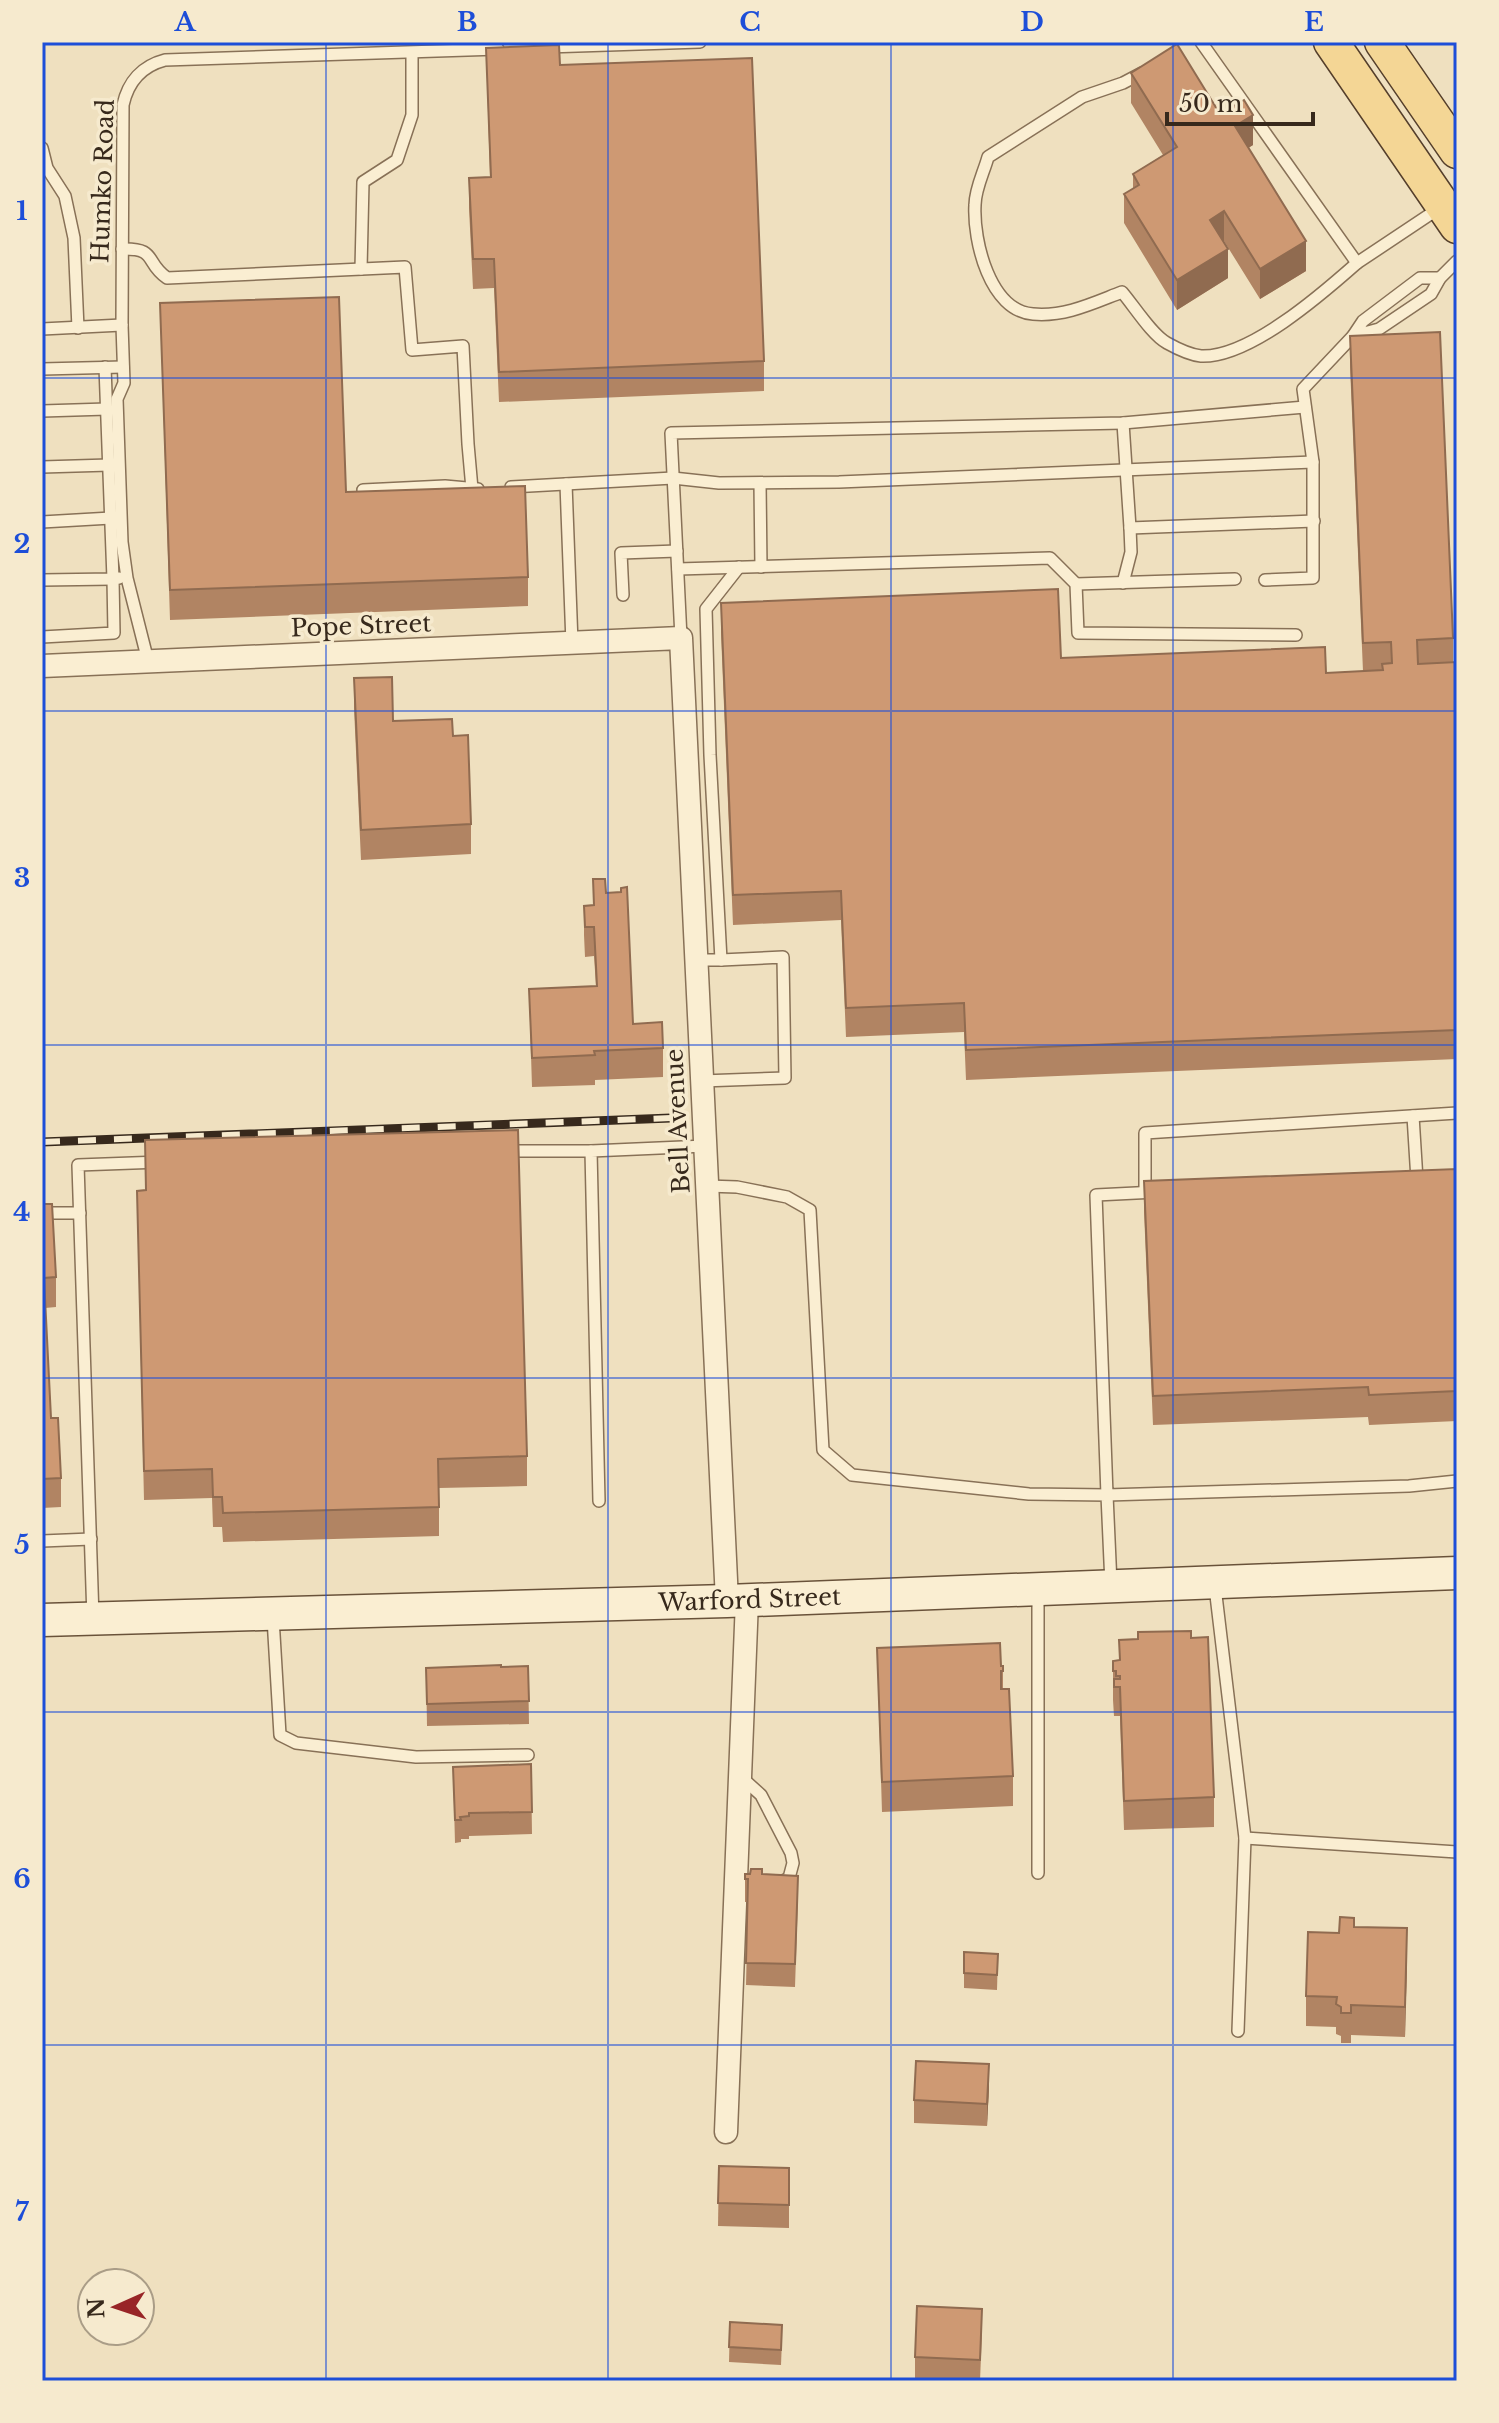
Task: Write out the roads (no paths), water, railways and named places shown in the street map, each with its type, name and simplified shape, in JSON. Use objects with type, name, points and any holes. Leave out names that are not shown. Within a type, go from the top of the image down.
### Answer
[{"type":"main road","points":[[1331,42],[1450,216]]},
{"type":"main road","points":[[1382,42],[1457,151]]},
{"type":"main road","name":"Warford Street","points":[[42,1620],[737,1600],[1457,1573]]},
{"type":"street","name":"Pope Street","points":[[42,666],[681,638]]},
{"type":"street","name":"Bell Avenue","points":[[681,638],[707,1186],[737,1600],[742,1884],[726,2132]]},
{"type":"lane","points":[[530,47],[700,42]]},
{"type":"lane","points":[[1201,42],[1357,263]]},
{"type":"lane","name":"Humko Road","points":[[148,661],[127,578],[122,542],[117,399],[124,383],[123,105],[133,81],[147,67],[165,60],[515,48]]},
{"type":"lane","points":[[361,269],[363,182],[397,160],[412,115],[412,53]]},
{"type":"lane","points":[[1151,68],[1123,83],[1082,97],[988,157],[974,203],[978,242],[993,286],[1011,308],[1032,314],[1065,313],[1122,292],[1164,341],[1198,356],[1219,354],[1262,336],[1283,323],[1357,263],[1450,216]]},
{"type":"lane","points":[[42,148],[46,174],[65,196],[74,238],[78,328]]},
{"type":"lane","points":[[122,249],[140,249],[149,255],[158,271],[167,278],[405,267],[412,350],[463,346],[472,489]]},
{"type":"lane","points":[[1353,336],[1379,329],[1431,294],[1440,278],[1457,261]]},
{"type":"lane","points":[[1265,580],[1313,578],[1313,462],[1303,389],[1353,336],[1363,321],[1420,278],[1440,278]]},
{"type":"lane","points":[[42,329],[122,325]]},
{"type":"lane","points":[[42,637],[114,633],[105,367]]},
{"type":"lane","points":[[42,369],[123,367]]},
{"type":"lane","points":[[681,638],[671,433],[1123,423],[1305,407]]},
{"type":"lane","points":[[42,411],[107,409]]},
{"type":"lane","points":[[1123,423],[1131,552],[1123,583]]},
{"type":"lane","points":[[363,490],[445,486],[472,489],[673,478],[719,483],[839,482],[1313,462]]},
{"type":"lane","points":[[42,467],[109,465]]},
{"type":"lane","points":[[760,483],[761,567]]},
{"type":"lane","points":[[566,484],[572,643]]},
{"type":"lane","points":[[42,522],[111,518]]},
{"type":"lane","points":[[1130,528],[1314,521]]},
{"type":"lane","points":[[623,595],[621,553],[677,551]]},
{"type":"lane","points":[[678,569],[1050,558],[1076,584],[1078,633],[1296,635]]},
{"type":"lane","points":[[721,960],[706,609],[739,567]]},
{"type":"lane","points":[[42,580],[127,578]]},
{"type":"lane","points":[[1076,584],[1235,579]]},
{"type":"lane","points":[[697,960],[783,957],[785,1078],[702,1081]]},
{"type":"lane","points":[[1145,1192],[1145,1133],[1457,1113]]},
{"type":"lane","points":[[1413,1116],[1417,1180]]},
{"type":"lane","points":[[486,1151],[705,1146]]},
{"type":"lane","points":[[591,1151],[599,1501]]},
{"type":"lane","points":[[93,1619],[78,1165],[173,1162]]},
{"type":"lane","points":[[1401,1181],[1430,1179]]},
{"type":"lane","points":[[707,1186],[737,1187],[787,1197],[810,1210],[823,1450],[852,1475],[1029,1494],[1107,1495],[1393,1487],[1457,1481]]},
{"type":"lane","points":[[1111,1586],[1096,1195],[1161,1192]]},
{"type":"lane","points":[[42,1213],[80,1213]]},
{"type":"lane","points":[[42,1541],[91,1539]]},
{"type":"lane","points":[[1215,1582],[1245,1838],[1238,2031]]},
{"type":"lane","points":[[1038,1589],[1038,1873]]},
{"type":"lane","points":[[273,1614],[280,1735],[296,1743],[416,1757],[528,1755]]},
{"type":"lane","points":[[740,1776],[761,1795],[791,1853],[793,1863],[789,1878],[776,1884],[763,1884]]},
{"type":"lane","points":[[1245,1838],[1457,1852]]},
{"type":"railway","points":[[42,1142],[671,1118]]}]
